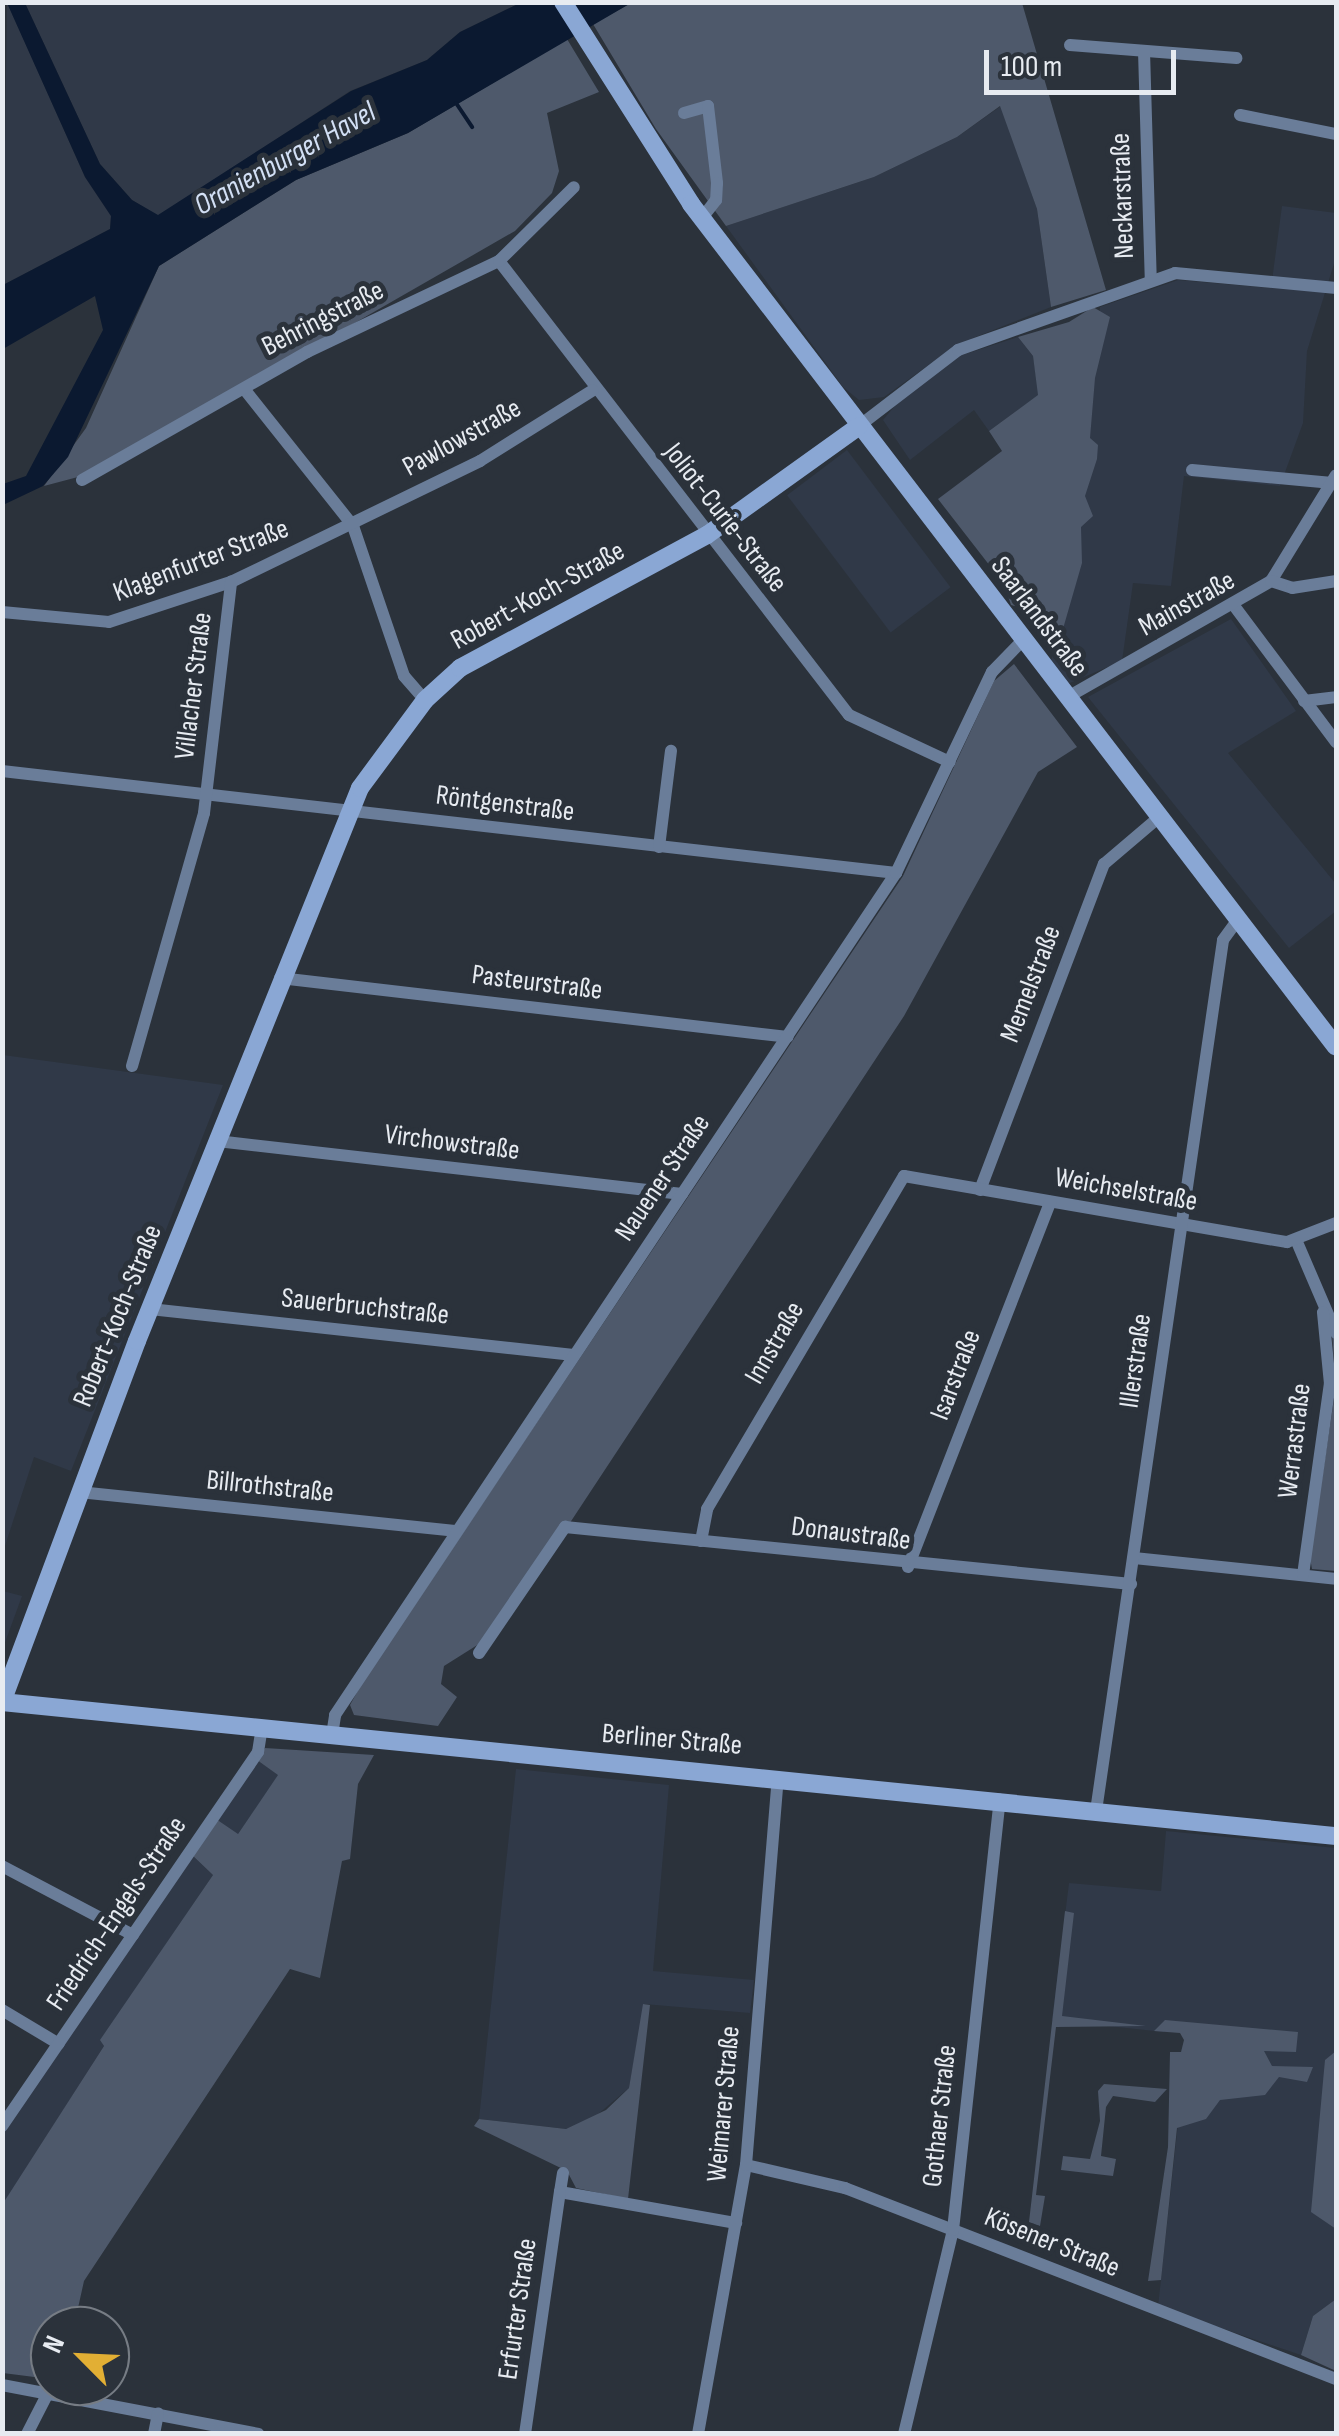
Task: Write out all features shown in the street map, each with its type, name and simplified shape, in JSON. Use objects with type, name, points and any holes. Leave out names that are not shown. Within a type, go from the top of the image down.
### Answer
[{"type":"street","name":"Saarlandstraße","points":[[563,2],[702,218],[1236,922],[1336,1047]]},
{"type":"street","points":[[1070,46],[1236,58]]},
{"type":"street","name":"Neckarstraße","points":[[1144,51],[1150,280]]},
{"type":"street","points":[[684,113],[708,106],[717,184],[716,200],[702,218]]},
{"type":"street","points":[[1240,115],[1336,134]]},
{"type":"street","name":"Behringstraße","points":[[82,480],[307,352],[499,260],[574,187]]},
{"type":"street","name":"Joliot-Curie-Straße","points":[[499,260],[594,390],[848,716],[950,762]]},
{"type":"street","name":"Robert-Koch-Straße","points":[[2,1702],[79,1492],[346,811],[426,700],[460,668],[707,535],[860,426],[958,350],[1150,280],[1201,272],[1336,288]]},
{"type":"street","points":[[245,390],[354,526],[404,676],[426,700]]},
{"type":"street","name":"Pawlowstraße","points":[[354,526],[480,461],[594,390]]},
{"type":"street","points":[[1192,470],[1334,479],[1271,582]]},
{"type":"street","name":"Klagenfurter Straße","points":[[2,612],[109,622],[231,582],[354,526]]},
{"type":"street","name":"Mainstraße","points":[[1066,698],[1235,607],[1271,582],[1292,588],[1336,581]]},
{"type":"street","name":"Villacher Straße","points":[[206,795],[231,582]]},
{"type":"street","points":[[1235,607],[1336,742]]},
{"type":"street","name":"Nauener Straße","points":[[332,1735],[335,1715],[896,873],[992,672],[1022,641]]},
{"type":"street","points":[[1304,701],[1336,696]]},
{"type":"street","points":[[659,847],[671,750]]},
{"type":"street","name":"Villacher Straße","points":[[2,772],[346,811]]},
{"type":"street","points":[[132,1066],[206,795]]},
{"type":"street","name":"Röntgenstraße","points":[[346,811],[896,873]]},
{"type":"street","name":"Memelstraße","points":[[980,1190],[1104,864],[1158,818]]},
{"type":"street","name":"Illerstraße","points":[[1096,1811],[1223,940],[1236,922]]},
{"type":"street","name":"Pasteurstraße","points":[[280,978],[788,1038]]},
{"type":"street","name":"Virchowstraße","points":[[217,1141],[682,1194]]},
{"type":"street","name":"Weichselstraße","points":[[904,1176],[1179,1226],[1298,1242]]},
{"type":"street","name":"Innstraße","points":[[700,1541],[707,1509],[904,1176]]},
{"type":"street","name":"Isarstraße","points":[[908,1567],[1050,1202]]},
{"type":"street","points":[[1298,1242],[1336,1223]]},
{"type":"street","name":"Werrastraße","points":[[1298,1242],[1323,1312],[1336,1332]]},
{"type":"street","name":"Sauerbruchstraße","points":[[150,1309],[574,1355]]},
{"type":"street","name":"Werrastraße","points":[[1302,1575],[1330,1384],[1323,1312]]},
{"type":"street","name":"Billrothstraße","points":[[79,1492],[455,1532]]},
{"type":"street","name":"Donaustraße","points":[[479,1653],[565,1528],[908,1567],[1130,1584]]},
{"type":"street","points":[[1134,1558],[1336,1579]]},
{"type":"street","name":"Berliner Straße","points":[[2,1702],[1336,1836]]},
{"type":"street","name":"Friedrich-Engels-Straße","points":[[2,2126],[258,1752],[262,1727]]},
{"type":"street","name":"Weimarer Straße","points":[[698,2434],[746,2165],[778,1777]]},
{"type":"street","name":"Gothaer Straße","points":[[904,2434],[953,2230],[1000,1800]]},
{"type":"street","points":[[2,1866],[133,1935]]},
{"type":"street","points":[[2,2010],[58,2044]]},
{"type":"street","name":"Kösener Straße","points":[[746,2165],[845,2188],[1336,2380]]},
{"type":"street","points":[[564,2173],[560,2192],[736,2223]]},
{"type":"street","name":"Erfurter Straße","points":[[525,2434],[560,2192]]},
{"type":"street","points":[[2,2385],[30,2390]]},
{"type":"street","points":[[27,2434],[41,2406]]},
{"type":"street","points":[[120,2406],[258,2434]]},
{"type":"street","points":[[154,2434],[158,2413]]},
{"type":"shaded area","points":[[7,2],[85,177],[111,216],[110,229],[3,285]]},
{"type":"shaded area","points":[[25,3],[520,3],[460,32],[427,60],[350,91],[158,216],[132,200],[100,164]]},
{"type":"shaded area","points":[[631,3],[1022,3],[1106,290],[1051,307],[1037,209],[1000,106],[957,137],[874,177],[726,226],[656,129],[593,24]]},
{"type":"shaded area","points":[[567,39],[599,92],[547,113],[559,171],[552,193],[515,231],[93,473],[44,486],[86,428],[159,266],[296,180],[408,133]]},
{"type":"shaded area","points":[[1001,106],[1037,209],[1051,307],[958,344],[884,397],[859,400],[843,387],[726,226],[874,177],[957,137]]},
{"type":"shaded area","points":[[1282,206],[1336,213],[1336,257],[1307,351],[1303,423],[1280,486],[1184,476],[1171,586],[1133,583],[1122,661],[1065,685],[1050,666],[1083,515],[1100,307],[1178,280],[1271,288]]},
{"type":"shaded area","points":[[1093,307],[1110,317],[1095,378],[1090,438],[1098,445],[1097,459],[1085,496],[1093,516],[1081,527],[1082,563],[1056,653],[1022,608],[1011,605],[1004,584],[938,499],[1002,451],[989,431],[1038,395],[1033,356],[1018,337],[1069,322]]},
{"type":"shaded area","points":[[1018,337],[1033,356],[1039,395],[989,431],[974,410],[910,460],[883,420],[898,402],[956,357]]},
{"type":"shaded area","points":[[847,450],[951,587],[891,633],[787,495]]},
{"type":"shaded area","points":[[1231,619],[1296,711],[1228,753],[1336,884],[1336,911],[1289,948],[1088,697]]},
{"type":"shaded area","points":[[1014,664],[1077,747],[1038,772],[904,1016],[498,1632],[444,1666],[441,1684],[457,1697],[438,1726],[354,1715],[350,1705],[361,1685],[903,876],[994,681]]},
{"type":"shaded area","points":[[3,1055],[223,1085],[71,1471],[34,1457],[3,1552]]},
{"type":"shaded area","points":[[1332,1333],[1336,1342],[1336,1386]]},
{"type":"shaded area","points":[[1336,1386],[1336,1571],[1312,1569],[1310,1558]]},
{"type":"shaded area","points":[[2,1591],[22,1596],[3,1648]]},
{"type":"shaded area","points":[[265,1748],[374,1755],[358,1784],[350,1859],[342,1861],[320,1978],[290,1969],[84,2281],[78,2306],[30,2306],[30,2376],[3,2373],[2,2205],[104,2046],[100,2040],[213,1875],[192,1855],[216,1819],[238,1834],[278,1775],[257,1760]]},
{"type":"shaded area","points":[[257,1760],[279,1775],[238,1834],[193,1856],[213,1875],[101,2040],[104,2046],[3,2205],[3,2132]]},
{"type":"shaded area","points":[[516,1769],[669,1785],[653,1971],[754,1980],[750,2013],[644,2004],[629,2088],[591,2120],[566,2129],[479,2119]]},
{"type":"shaded area","points":[[1166,1831],[1336,1848],[1336,2299],[1313,2316],[1301,2355],[1158,2307],[1189,2023],[1166,2021],[1164,2032],[1052,2020],[1069,1883],[1161,1891]]},
{"type":"shaded area","points":[[1065,1911],[1074,1913],[1062,2016],[1146,2026],[1056,2027],[1036,2195],[1045,2196],[1040,2226],[1029,2222]]},
{"type":"shaded area","points":[[643,2004],[650,2005],[628,2199],[576,2188],[567,2171],[474,2126],[479,2119],[566,2129],[606,2110],[629,2088]]},
{"type":"shaded area","points":[[1165,2020],[1298,2032],[1296,2052],[1264,2051],[1272,2066],[1313,2067],[1307,2082],[1279,2077],[1265,2095],[1220,2100],[1206,2119],[1177,2128],[1161,2280],[1148,2281],[1168,2147],[1170,2052],[1181,2052],[1184,2040],[1180,2033],[1154,2031]]},
{"type":"shaded area","points":[[1336,2051],[1336,2229],[1311,2212],[1325,2060]]},
{"type":"shaded area","points":[[1104,2084],[1167,2089],[1155,2102],[1113,2096],[1106,2107],[1101,2156],[1116,2159],[1113,2176],[1061,2170],[1063,2156],[1090,2159],[1100,2121],[1098,2091]]},
{"type":"shaded area","points":[[1336,2299],[1336,2371],[1301,2355],[1313,2316]]},
{"type":"water","name":"Oranienburger Havel","points":[[7,3],[25,3],[100,164],[132,200],[158,215],[351,91],[427,60],[460,32],[520,3],[631,3],[408,133],[296,180],[159,266],[68,457],[43,486],[3,505],[3,484],[26,476],[103,330],[95,296],[3,349],[3,285],[110,229],[111,216],[85,177]]},
{"type":"waterway","points":[[456,103],[472,127]]}]
